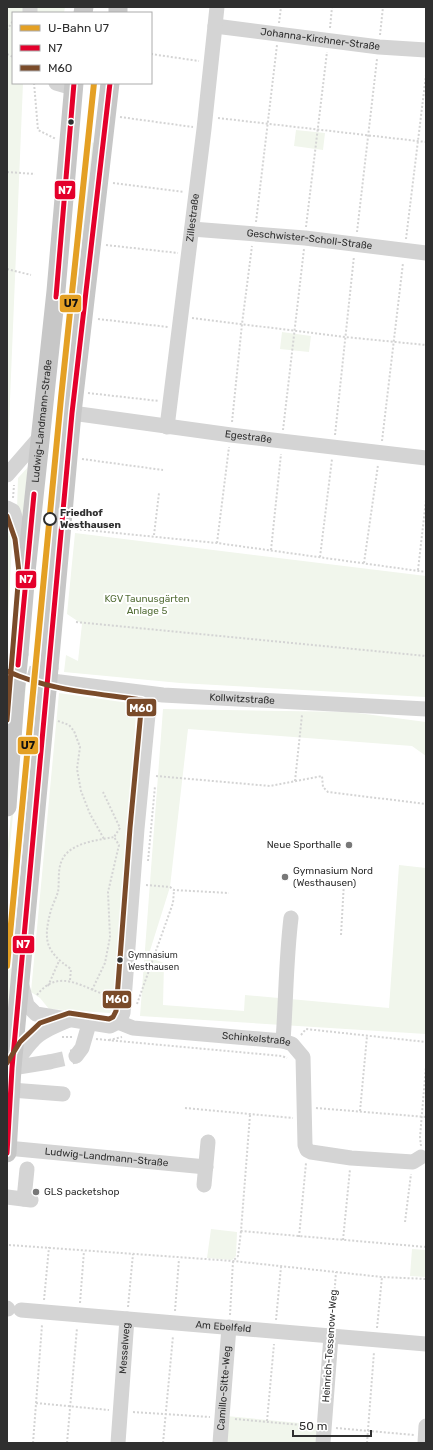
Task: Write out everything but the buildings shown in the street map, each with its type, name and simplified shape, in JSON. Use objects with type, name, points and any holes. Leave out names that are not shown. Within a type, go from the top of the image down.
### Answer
[{"type":"main road","points":[[7,1153],[12,1068],[20,978],[52,680],[74,392],[110,84]]},
{"type":"main road","name":"Ludwig-Landmann-Straße","points":[[7,807],[26,572],[56,291],[67,85]]},
{"type":"street","name":"Zillestraße","points":[[167,427],[192,229],[217,7]]},
{"type":"street","name":"Johanna-Kirchner-Straße","points":[[215,26],[379,47],[426,50]]},
{"type":"street","name":"Geschwister-Scholl-Straße","points":[[192,229],[254,233],[356,243],[426,253]]},
{"type":"street","name":"Egestraße","points":[[72,413],[167,427],[426,458]]},
{"type":"street","points":[[7,475],[40,437]]},
{"type":"street","points":[[7,508],[13,511],[22,537],[26,572]]},
{"type":"street","name":"Kollwitzstraße","points":[[52,680],[150,694],[426,709]]},
{"type":"street","points":[[118,1022],[123,1013],[131,1004],[137,828],[150,694]]},
{"type":"street","points":[[287,1043],[286,958],[291,918]]},
{"type":"street","name":"Schinkelstraße","points":[[20,978],[27,1004],[36,1014],[89,1024],[110,1026],[118,1022],[133,1028],[287,1043],[302,1057],[305,1145],[307,1150]]},
{"type":"street","points":[[12,1068],[25,1047],[43,1030],[68,1020]]},
{"type":"street","points":[[76,1056],[82,1048],[89,1024]]},
{"type":"street","points":[[12,1068],[49,1062]]},
{"type":"street","points":[[11,1090],[64,1094]]},
{"type":"street","points":[[204,1186],[208,1142]]},
{"type":"street","name":"Ludwig-Landmann-Straße","points":[[7,1148],[206,1167]]},
{"type":"street","points":[[307,1150],[351,1158],[422,1157]]},
{"type":"street","points":[[7,1197],[28,1200],[27,1169]]},
{"type":"street","name":"Am Ebelfeld","points":[[12,1309],[426,1344]]},
{"type":"street","name":"Messelweg","points":[[118,1443],[127,1319]]},
{"type":"street","name":"Camillo-Sitte-Weg","points":[[220,1443],[229,1327]]},
{"type":"street","name":"Heinrich-Tessenow-Weg","points":[[323,1443],[331,1336]]},
{"type":"street","points":[[424,1443],[426,1426]]},
{"type":"path","points":[[217,542],[281,7]]},
{"type":"path","points":[[271,550],[294,330],[332,7]]},
{"type":"path","points":[[320,557],[334,448],[345,337],[384,7]]},
{"type":"path","points":[[152,54],[210,62]]},
{"type":"path","points":[[364,563],[380,453],[419,142],[426,74]]},
{"type":"path","points":[[34,84],[38,130]]},
{"type":"path","points":[[120,117],[204,123],[268,125],[426,142]]},
{"type":"path","points":[[7,172],[35,174]]},
{"type":"path","points":[[112,183],[195,193]]},
{"type":"path","points":[[106,245],[189,254]]},
{"type":"path","points":[[7,269],[31,274]]},
{"type":"path","points":[[98,319],[242,324],[345,337],[426,345]]},
{"type":"path","points":[[74,392],[169,402]]},
{"type":"path","points":[[82,459],[163,470]]},
{"type":"path","points":[[154,536],[159,493]]},
{"type":"path","points":[[418,570],[426,500]]},
{"type":"path","points":[[74,529],[217,542],[426,572]]},
{"type":"path","points":[[76,622],[426,656]]},
{"type":"path","points":[[53,720],[69,725],[74,731],[80,748],[77,769],[80,791],[90,814],[104,839]]},
{"type":"path","points":[[295,781],[301,720]]},
{"type":"path","points":[[156,776],[270,786],[322,776],[323,787],[328,792],[426,804]]},
{"type":"path","points":[[103,792],[120,828]]},
{"type":"path","points":[[120,828],[126,828]]},
{"type":"path","points":[[70,980],[71,969],[49,951],[46,935],[51,909],[58,892],[59,868],[65,855],[76,847],[114,837],[120,828]]},
{"type":"path","points":[[92,990],[105,964],[110,937],[108,892],[119,845],[114,837]]},
{"type":"path","points":[[340,935],[344,882]]},
{"type":"path","points":[[146,885],[170,887],[174,890],[228,893]]},
{"type":"path","points":[[33,1001],[41,990],[55,982],[70,980],[100,994],[131,1004],[173,903],[174,890]]},
{"type":"path","points":[[48,986],[60,961]]},
{"type":"path","points":[[287,1043],[306,1029],[426,1042]]},
{"type":"path","points":[[360,1111],[367,1036]]},
{"type":"path","points":[[109,1040],[282,1056],[289,1062]]},
{"type":"path","points":[[405,1222],[422,1157],[420,1137],[426,1066]]},
{"type":"path","points":[[185,1108],[250,1115],[360,1111],[426,1117]]},
{"type":"path","points":[[229,1327],[233,1262],[238,1256],[241,1231],[250,1115]]},
{"type":"path","points":[[299,1237],[307,1150]]},
{"type":"path","points":[[343,1240],[351,1158]]},
{"type":"path","points":[[241,1231],[426,1247]]},
{"type":"path","points":[[9,1245],[233,1262],[426,1280]]},
{"type":"path","points":[[44,1306],[49,1247]]},
{"type":"path","points":[[67,1443],[84,1251]]},
{"type":"path","name":"Messelweg","points":[[127,1319],[133,1254]]},
{"type":"path","points":[[163,1443],[179,1259]]},
{"type":"path","name":"Heinrich-Tessenow-Weg","points":[[331,1336],[336,1272]]},
{"type":"path","points":[[367,1443],[375,1339],[382,1277]]},
{"type":"path","points":[[33,1443],[43,1318]]},
{"type":"green space","points":[[7,7],[65,7],[64,12],[12,12],[12,84],[23,84],[7,451]]},
{"type":"green space","points":[[296,130],[325,133],[323,150],[294,146]]},
{"type":"green space","points":[[90,142],[95,143],[66,388],[71,322]]},
{"type":"green space","points":[[282,332],[311,336],[309,352],[280,349]]},
{"type":"green space","points":[[28,467],[23,516],[17,510],[18,478]]},
{"type":"green space","points":[[7,518],[13,526],[7,635]]},
{"type":"green space","name":"KGV Taunusgärten Anlage 5","points":[[75,533],[426,576],[426,697],[180,683],[64,672],[66,655],[78,661],[82,624],[67,614]]},
{"type":"green space","points":[[24,684],[26,686],[7,875],[7,854]]},
{"type":"green space","points":[[36,688],[41,689],[17,905],[7,1032],[7,980]]},
{"type":"green space","points":[[59,693],[129,703],[134,707],[136,713],[118,1001],[110,1013],[49,1009],[40,998],[31,992]]},
{"type":"green space","points":[[163,709],[350,712],[426,722],[426,756],[412,746],[188,729],[170,887],[148,957],[164,963],[163,1005],[244,1011],[245,995],[389,1008],[399,865],[426,868],[426,1034],[140,1016]]},
{"type":"green space","points":[[211,1229],[237,1232],[236,1256],[232,1260],[207,1258]]},
{"type":"green space","points":[[412,1249],[426,1250],[426,1277],[410,1276]]},
{"type":"green space","points":[[226,1416],[321,1425],[319,1443],[224,1443]]},
{"type":"tunnel","points":[[7,663],[21,671],[58,682]]},
{"type":"tunnel","points":[[49,1062],[76,1056]]},
{"type":"metro line","name":"U7","points":[[7,966],[61,398],[94,84]]},
{"type":"transit line","name":"N7","points":[[56,297],[74,84]]},
{"type":"transit line","name":"N7","points":[[7,1153],[12,1068],[72,413],[110,84]]},
{"type":"transit line","name":"N7","points":[[18,665],[34,494]]},
{"type":"transit line","name":"M60","points":[[7,516],[15,539],[19,572],[7,720]]},
{"type":"transit line","name":"M60","points":[[7,671],[23,678],[56,687],[142,700],[130,828],[116,1011],[113,1017],[109,1019],[69,1013],[40,1023],[20,1042],[7,1063]]},
{"type":"place","name":"Friedhof Westhausen","points":[[50,519]]},
{"type":"place","name":"Neue Sporthalle","points":[[349,845]]},
{"type":"place","name":"Gymnasium Nord (Westhausen)","points":[[285,877]]},
{"type":"place","name":"Gymnasium Westhausen","points":[[120,960]]},
{"type":"place","name":"GLS packetshop","points":[[36,1192]]}]
